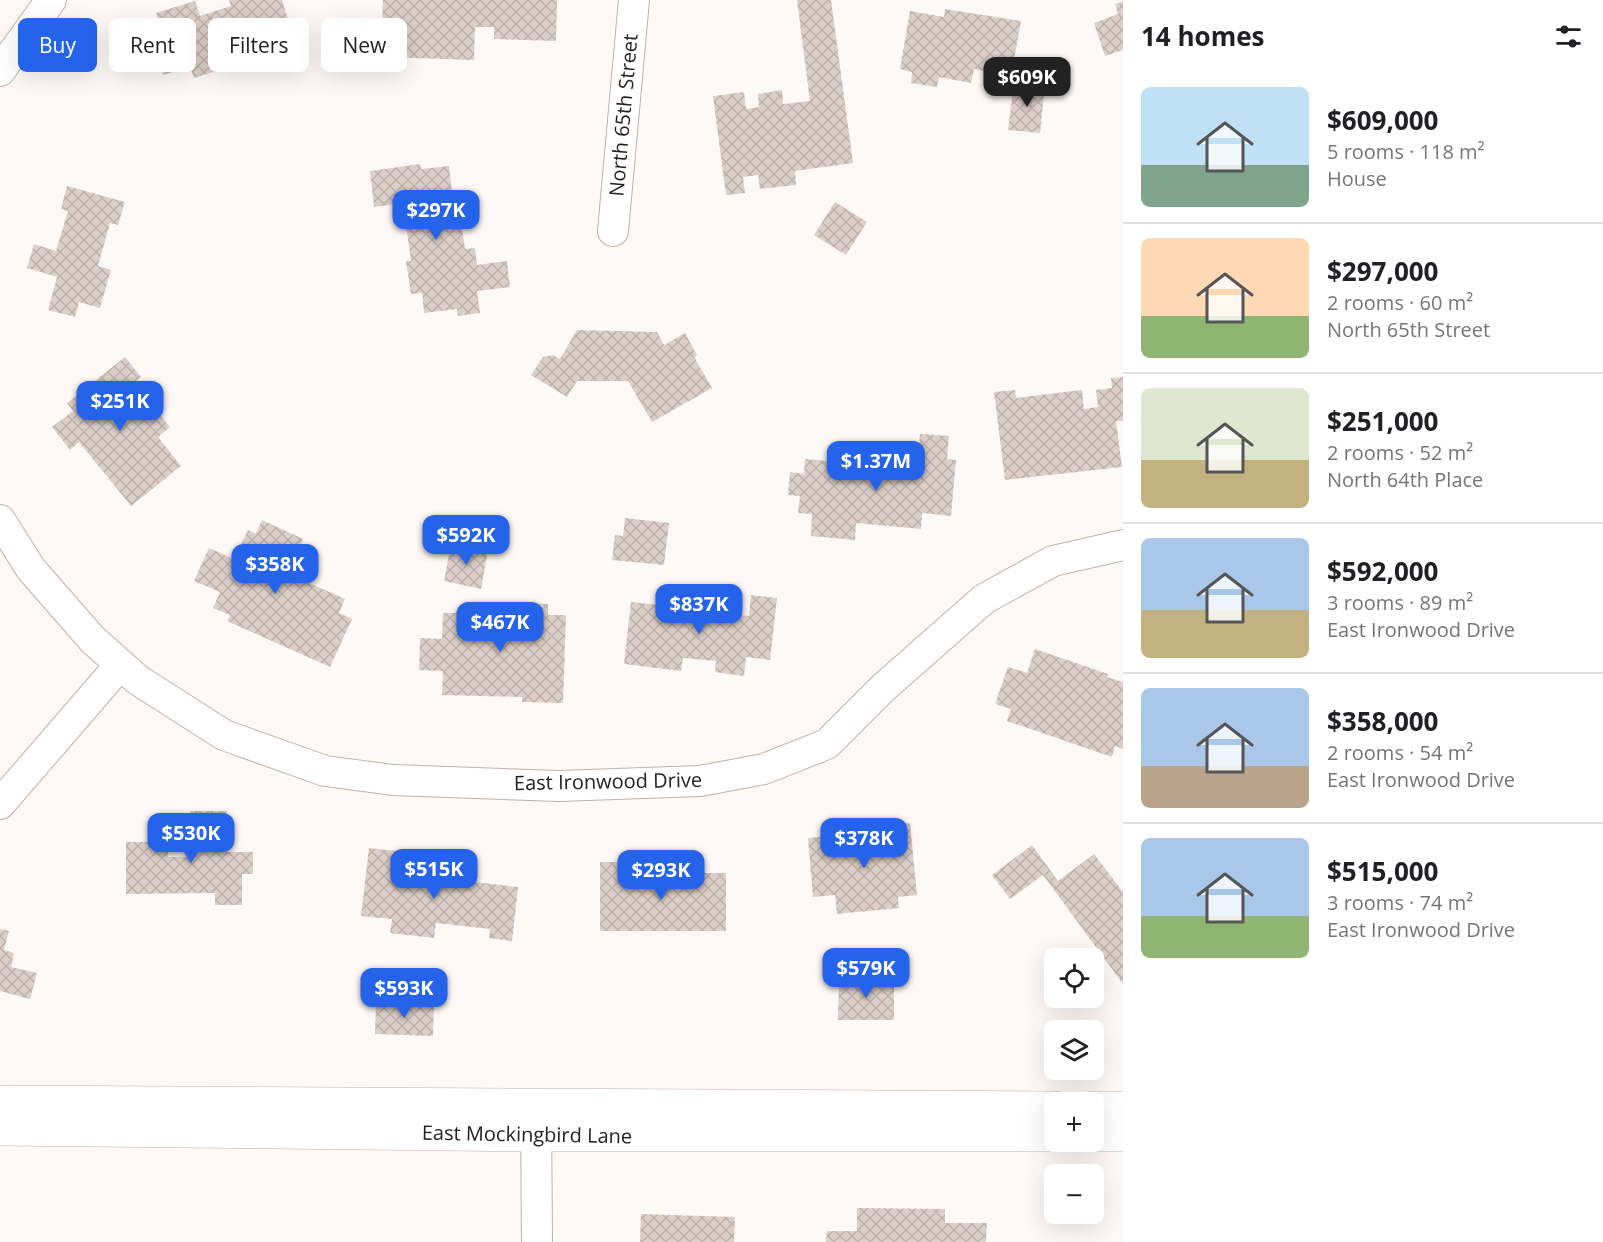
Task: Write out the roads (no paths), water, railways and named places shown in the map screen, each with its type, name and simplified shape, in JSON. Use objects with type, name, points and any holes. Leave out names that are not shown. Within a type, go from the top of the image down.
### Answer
[{"type":"street","points":[[0,71],[51,0]]},
{"type":"street","name":"North 65th Street","points":[[613,231],[634,0]]},
{"type":"street","name":"East Ironwood Drive","points":[[0,520],[31,569],[92,639],[138,680],[224,735],[325,771],[393,780],[547,785],[700,781],[764,769],[827,744],[884,688],[984,599],[1053,561],[1123,545]]},
{"type":"street","points":[[0,804],[120,665]]},
{"type":"street","name":"East Mockingbird Lane","points":[[0,1102],[1044,1135]]},
{"type":"street","name":"East Mockingbird Lane","points":[[0,1129],[263,1130],[536,1120],[1044,1108]]},
{"type":"street","points":[[1104,1108],[1123,1108]]},
{"type":"street","points":[[536,1120],[537,1242]]},
{"type":"street","points":[[1104,1135],[1123,1136]]}]
